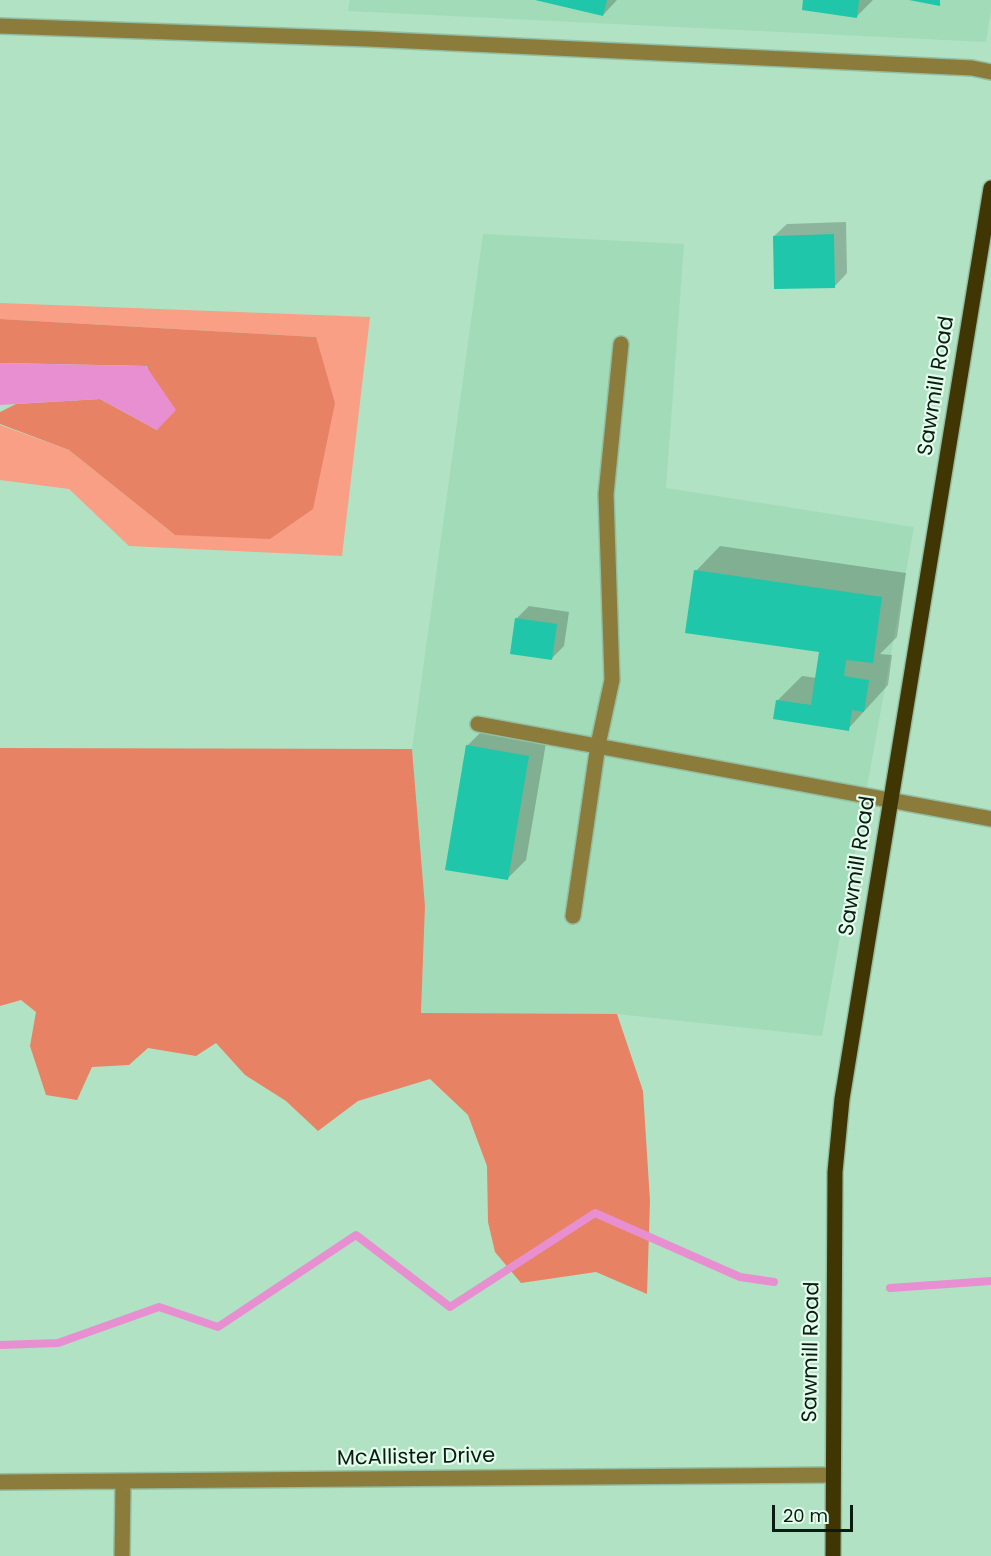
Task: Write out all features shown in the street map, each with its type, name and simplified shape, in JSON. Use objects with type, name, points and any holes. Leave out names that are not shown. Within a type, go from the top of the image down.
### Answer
[{"type":"main road","name":"Sawmill Road","points":[[833,1556],[835,1172],[842,1099],[991,188]]},
{"type":"street","points":[[0,26],[392,40],[972,68],[991,72]]},
{"type":"street","points":[[573,916],[598,745],[612,680],[606,494],[621,344]]},
{"type":"street","points":[[478,724],[991,819]]},
{"type":"street","name":"McAllister Drive","points":[[0,1482],[123,1483],[832,1475]]},
{"type":"street","points":[[122,1556],[123,1483]]},
{"type":"shaded area","points":[[350,0],[991,0],[991,10],[986,42],[348,11]]},
{"type":"shaded area","points":[[483,234],[684,244],[666,488],[914,527],[822,1036],[617,1014],[421,1014],[425,906],[412,749]]},
{"type":"shaded area","points":[[0,303],[370,317],[342,556],[129,546],[69,489],[0,480],[0,425],[69,450],[175,535],[316,337],[0,319]]},
{"type":"shaded area","points":[[0,319],[316,337],[335,403],[313,509],[270,539],[175,535],[69,450],[0,424],[0,412],[16,404],[100,399],[157,430],[147,366],[0,363]]},
{"type":"shaded area","points":[[0,363],[146,366],[176,410],[157,430],[100,399],[0,405]]},
{"type":"shaded area","points":[[0,748],[412,749],[425,906],[421,1013],[617,1014],[643,1091],[650,1201],[647,1294],[596,1272],[521,1283],[495,1252],[488,1222],[487,1166],[468,1115],[430,1079],[358,1101],[318,1131],[286,1101],[245,1075],[216,1043],[196,1056],[148,1048],[129,1065],[92,1067],[77,1100],[46,1095],[30,1046],[36,1012],[21,1000],[0,1006]]},
{"type":"building","points":[[535,0],[607,0],[603,16]]},
{"type":"building","points":[[803,0],[859,0],[857,18],[802,10]]},
{"type":"building","points":[[909,0],[940,0],[940,6]]},
{"type":"building","points":[[834,234],[835,288],[774,289],[773,236]]},
{"type":"building","points":[[694,570],[882,597],[873,663],[846,660],[844,676],[869,680],[864,712],[852,710],[849,731],[773,719],[776,700],[811,705],[819,652],[685,633]]},
{"type":"building","points":[[515,618],[557,624],[552,660],[510,654]]},
{"type":"building","points":[[466,745],[529,756],[508,880],[445,870]]},
{"type":"waterway","points":[[0,1345],[58,1343],[159,1307],[218,1327],[356,1235],[450,1307],[595,1213],[740,1277],[774,1282]]},
{"type":"waterway","points":[[890,1288],[991,1281]]}]
